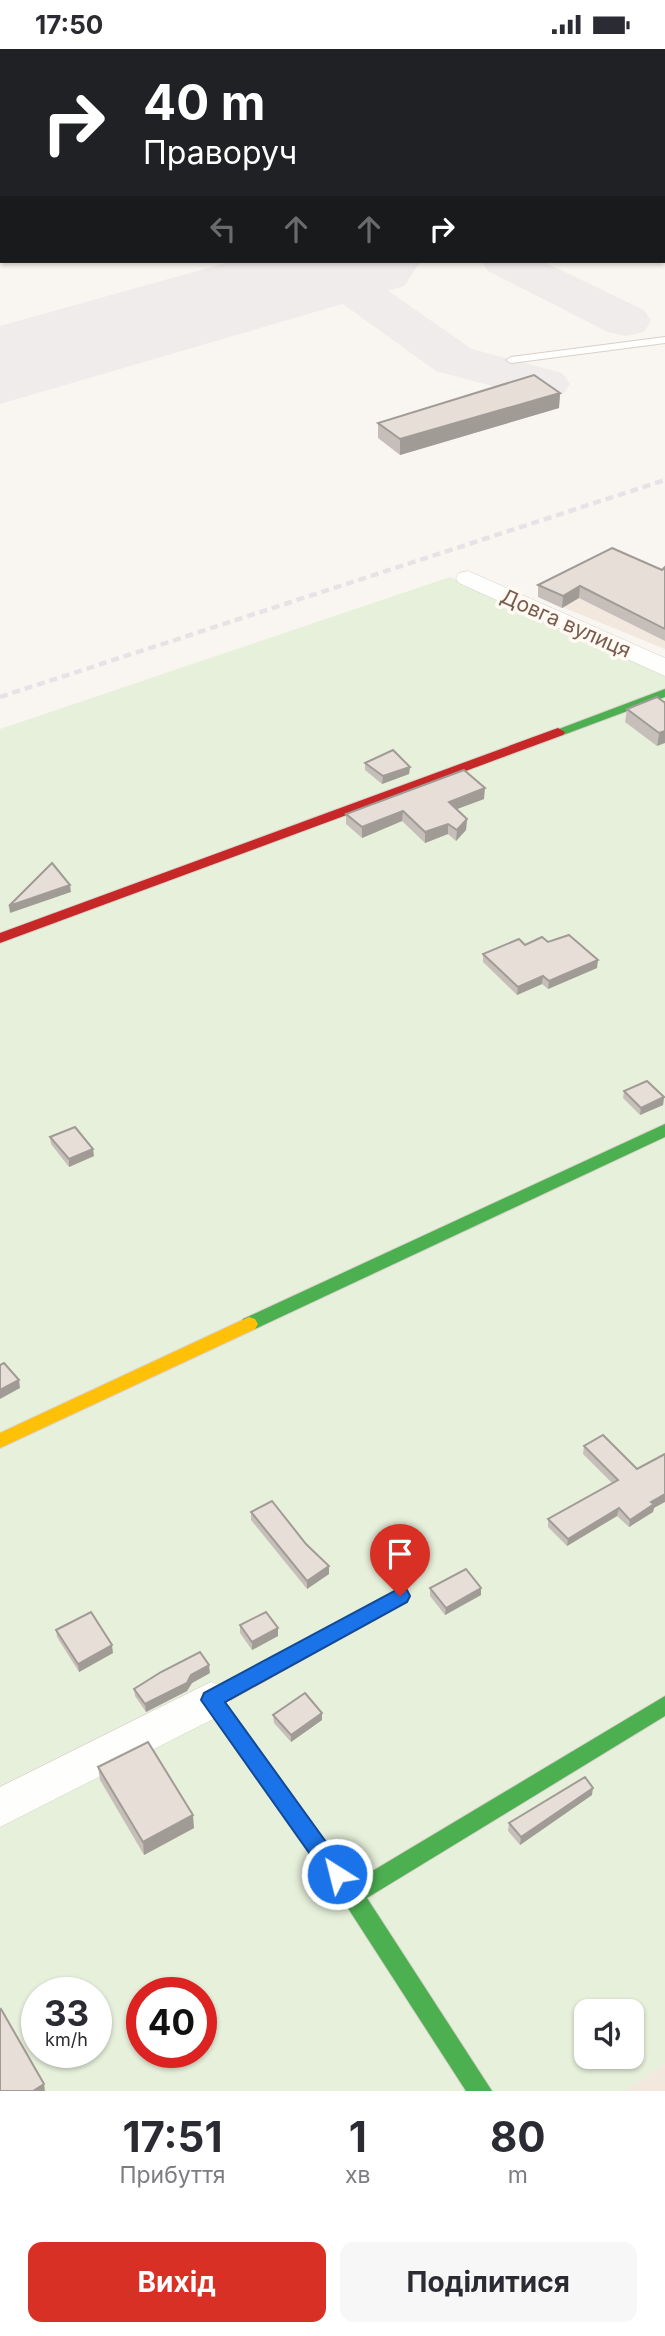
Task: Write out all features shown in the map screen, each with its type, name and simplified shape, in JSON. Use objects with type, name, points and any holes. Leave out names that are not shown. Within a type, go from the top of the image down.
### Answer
[{"type":"street","name":"Довга вулиця","points":[[468,578],[665,668]]},
{"type":"street","points":[[0,938],[665,693]]},
{"type":"street","points":[[0,1441],[665,1130]]},
{"type":"street","points":[[0,1808],[211,1700],[400,1596]]},
{"type":"street","points":[[211,1700],[352,1895],[480,2091]]},
{"type":"street","points":[[352,1895],[665,1705]]},
{"type":"lane","points":[[511,360],[665,340]]},
{"type":"shaded area","points":[[628,555],[665,570],[665,649],[540,598]]},
{"type":"shaded area","points":[[665,2064],[665,2091],[624,2091]]},
{"type":"green space","points":[[450,577],[665,670],[665,2064],[624,2091],[0,2091],[0,729]]},
{"type":"building","points":[[534,375],[560,393],[400,439],[378,423]]},
{"type":"building","points":[[612,548],[662,570],[665,567],[665,629],[580,586],[563,596],[538,585]]},
{"type":"building","points":[[657,697],[665,702],[665,731],[659,733],[627,709]]},
{"type":"building","points":[[393,750],[410,767],[383,776],[365,763]]},
{"type":"building","points":[[464,770],[485,788],[449,802],[467,819],[457,830],[448,824],[425,832],[403,811],[362,827],[346,814]]},
{"type":"building","points":[[52,863],[70,885],[9,906]]},
{"type":"building","points":[[569,935],[598,960],[549,981],[543,976],[518,987],[483,954],[519,939],[525,945],[542,937],[548,942]]},
{"type":"building","points":[[647,1081],[664,1097],[641,1108],[624,1091]]},
{"type":"building","points":[[75,1127],[93,1149],[69,1159],[50,1137]]},
{"type":"building","points":[[4,1363],[19,1380],[0,1390],[0,1365]]},
{"type":"building","points":[[603,1435],[637,1469],[665,1454],[665,1494],[630,1520],[619,1508],[568,1539],[548,1519],[618,1480],[584,1446]]},
{"type":"building","points":[[272,1501],[306,1544],[329,1566],[307,1581],[251,1512]]},
{"type":"building","points":[[466,1569],[481,1588],[446,1608],[430,1588]]},
{"type":"building","points":[[91,1612],[112,1645],[78,1664],[56,1630]]},
{"type":"building","points":[[266,1612],[278,1628],[252,1642],[240,1625]]},
{"type":"building","points":[[200,1652],[209,1665],[191,1675],[187,1683],[145,1704],[134,1689]]},
{"type":"building","points":[[305,1693],[322,1713],[291,1735],[273,1715]]},
{"type":"building","points":[[148,1742],[193,1815],[143,1842],[98,1767]]},
{"type":"building","points":[[585,1777],[593,1788],[521,1837],[509,1823]]},
{"type":"building","points":[[0,2010],[21,2044],[21,2068],[35,2068],[44,2084],[33,2091],[0,2091]]},
{"type":"taxiway","points":[[509,263],[626,321]]},
{"type":"taxiway","points":[[328,271],[454,360],[544,384]]},
{"type":"runway","points":[[0,366],[355,263]]},
{"type":"railway","points":[[0,697],[665,480]]},
{"type":"traffic: fast","points":[[558,732],[665,693]]},
{"type":"traffic: fast","points":[[249,1324],[665,1130]]},
{"type":"traffic: fast","points":[[480,2091],[352,1895],[665,1705]]},
{"type":"traffic: slow","points":[[0,1441],[249,1324]]},
{"type":"traffic: jam","points":[[0,938],[558,732]]},
{"type":"traffic: jam","points":[[352,1895],[211,1700],[400,1596]]},
{"type":"route","points":[[337,1874],[211,1700],[400,1596]]}]
